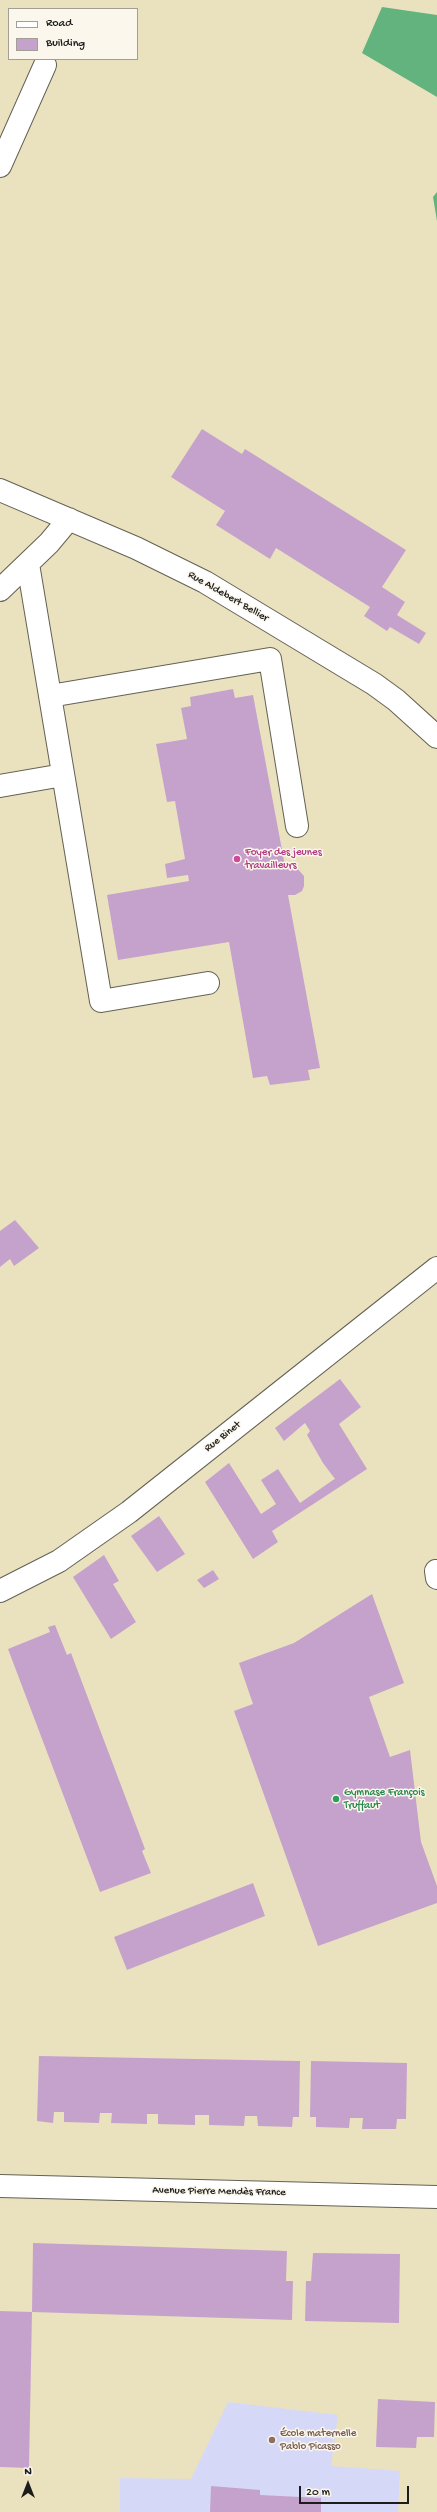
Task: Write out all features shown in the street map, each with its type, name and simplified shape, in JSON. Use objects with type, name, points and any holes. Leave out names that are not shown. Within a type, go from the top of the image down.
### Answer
[{"type":"street","points":[[0,166],[45,65]]},
{"type":"street","name":"Rue Aldebert Bellier","points":[[0,490],[136,548],[205,582],[374,684],[396,700],[437,737]]},
{"type":"street","points":[[0,590],[28,564],[69,519]]},
{"type":"street","points":[[28,564],[101,1001],[208,983]]},
{"type":"street","points":[[50,696],[270,659],[297,826]]},
{"type":"street","points":[[0,786],[63,775]]},
{"type":"street","name":"Rue Binet","points":[[0,1591],[59,1561],[129,1512],[437,1268]]},
{"type":"street","name":"Avenue Pierre Mendès France","points":[[0,2186],[437,2197]]},
{"type":"shaded area","name":"École maternelle Pablo Picasso","points":[[228,2402],[338,2415],[331,2466],[400,2471],[398,2512],[120,2512],[120,2478],[191,2479]]},
{"type":"green space","points":[[382,7],[437,15],[437,97],[362,53]]},
{"type":"green space","points":[[437,192],[437,221],[433,197]]},
{"type":"building","points":[[202,429],[242,454],[245,449],[406,550],[382,587],[405,602],[397,615],[426,633],[419,644],[390,627],[387,631],[364,616],[370,607],[276,548],[270,559],[216,525],[225,511],[171,477]]},
{"type":"building","points":[[233,689],[235,698],[253,695],[285,866],[295,866],[304,876],[304,886],[302,891],[295,895],[288,895],[320,1068],[308,1070],[310,1080],[270,1085],[267,1076],[253,1078],[229,942],[118,960],[107,895],[189,881],[188,875],[167,878],[165,864],[185,859],[175,801],[167,802],[156,744],[187,739],[181,708],[191,706],[190,697]]},
{"type":"building","points":[[15,1220],[39,1248],[14,1266],[10,1259],[0,1267],[0,1231]]},
{"type":"building","points":[[340,1379],[361,1407],[339,1424],[367,1469],[272,1531],[278,1542],[253,1559],[205,1482],[229,1463],[261,1514],[276,1504],[261,1480],[278,1469],[300,1503],[335,1479],[323,1463],[307,1435],[310,1431],[305,1423],[284,1441],[275,1428]]},
{"type":"building","points":[[159,1516],[185,1554],[157,1572],[131,1536]]},
{"type":"building","points":[[104,1555],[119,1581],[113,1584],[136,1622],[111,1639],[73,1577]]},
{"type":"building","points":[[213,1570],[219,1579],[204,1588],[197,1580]]},
{"type":"building","name":"Gymnase François Truffaut","points":[[372,1594],[404,1683],[369,1697],[390,1757],[410,1750],[421,1842],[437,1886],[437,1903],[318,1946],[234,1711],[253,1704],[239,1663],[294,1643]]},
{"type":"building","points":[[55,1625],[67,1655],[71,1653],[145,1849],[142,1851],[151,1873],[100,1892],[8,1649],[50,1632],[48,1627]]},
{"type":"building","points":[[253,1883],[265,1916],[127,1970],[114,1937]]},
{"type":"building","points":[[39,2056],[300,2061],[299,2117],[293,2117],[292,2127],[258,2126],[257,2116],[245,2116],[244,2126],[209,2125],[209,2115],[195,2115],[195,2125],[158,2124],[158,2114],[147,2114],[147,2124],[111,2123],[112,2113],[100,2113],[99,2123],[64,2122],[64,2112],[54,2112],[53,2123],[37,2121]]},
{"type":"building","points":[[311,2061],[407,2063],[406,2119],[397,2119],[396,2129],[362,2129],[363,2118],[350,2118],[349,2128],[316,2127],[316,2117],[310,2117]]},
{"type":"building","points":[[33,2243],[287,2251],[286,2281],[293,2281],[292,2320],[32,2312]]},
{"type":"building","points":[[313,2253],[400,2254],[399,2323],[305,2321],[306,2281],[311,2281]]},
{"type":"building","points":[[0,2311],[32,2312],[29,2468],[0,2467]]},
{"type":"building","points":[[378,2399],[435,2402],[434,2437],[417,2437],[416,2448],[376,2447]]},
{"type":"building","points":[[211,2486],[260,2490],[260,2495],[321,2498],[321,2512],[210,2512]]},
{"type":"place","name":"Foyer des jeunes travailleurs","points":[[237,859]]},
{"type":"place","name":"Gymnase François Truffaut","points":[[336,1799]]},
{"type":"place","name":"École maternelle Pablo Picasso","points":[[272,2440]]}]
